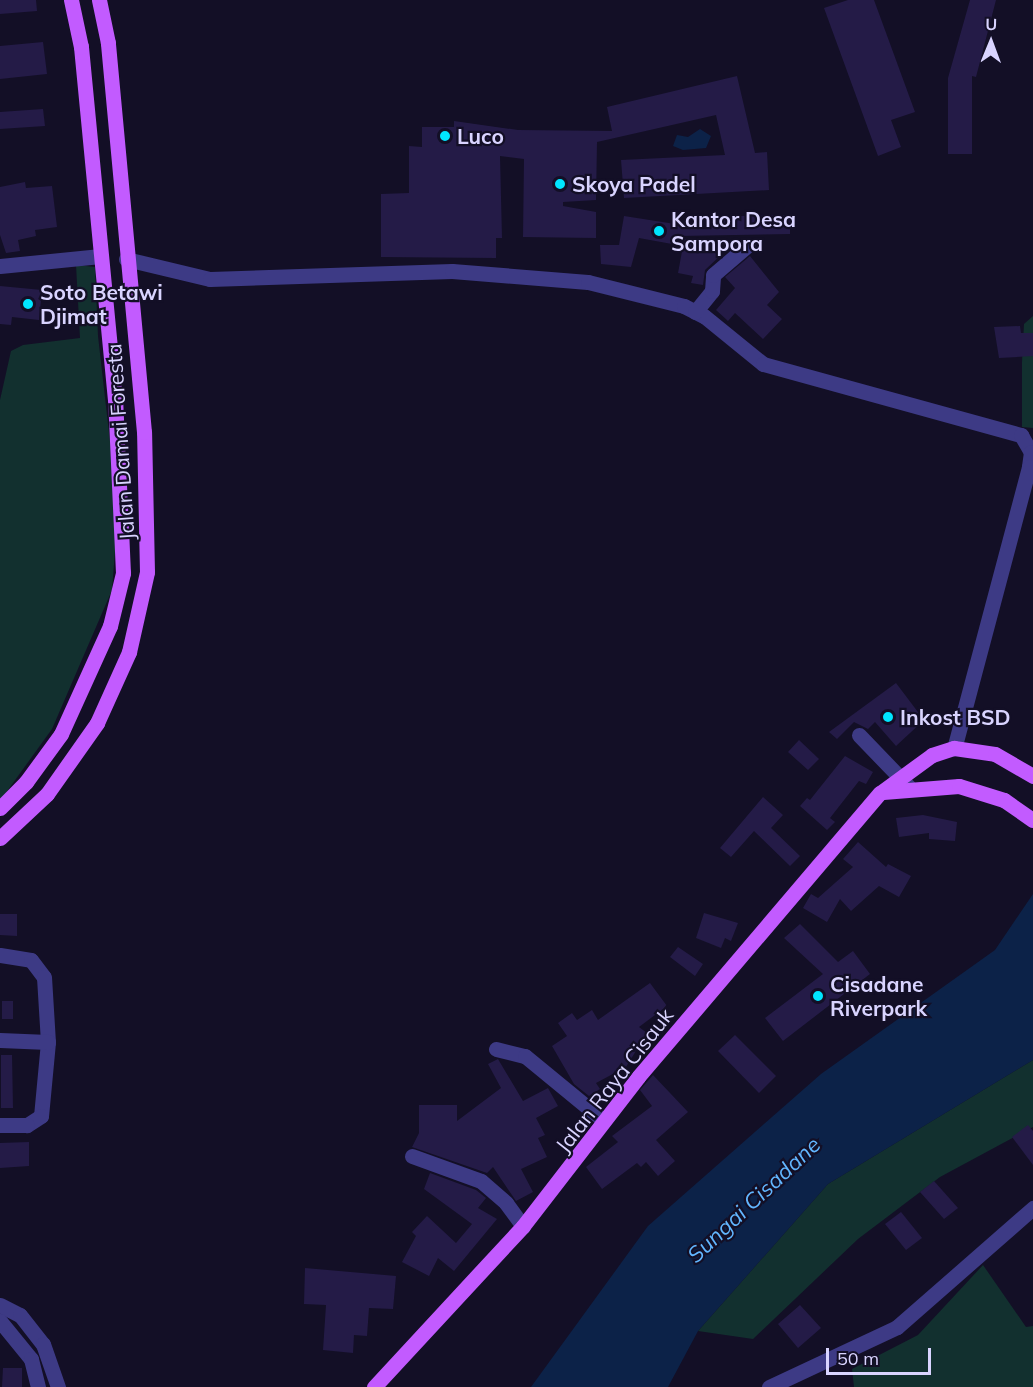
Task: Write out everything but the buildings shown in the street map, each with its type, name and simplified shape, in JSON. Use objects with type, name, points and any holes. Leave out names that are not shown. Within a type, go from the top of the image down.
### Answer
[{"type":"main road","name":"Jalan Damai Foresta","points":[[0,807],[26,782],[61,734],[116,608],[123,573],[117,433],[101,256],[81,47],[70,0]]},
{"type":"main road","name":"Jalan Damai Foresta","points":[[0,838],[47,794],[79,753],[129,652],[147,572],[144,432],[126,259],[108,43],[99,0]]},
{"type":"main road","points":[[81,47],[108,43]]},
{"type":"main road","points":[[117,433],[144,432]]},
{"type":"main road","name":"Jalan Raya Cisauk","points":[[374,1387],[523,1226],[604,1121],[880,793],[904,782],[932,755],[954,748],[995,754],[1033,776]]},
{"type":"main road","name":"Jalan Raya Cisauk","points":[[904,782],[959,786],[986,792],[1033,820]]},
{"type":"street","points":[[695,312],[712,291],[713,275],[748,245]]},
{"type":"street","points":[[0,266],[101,256]]},
{"type":"street","points":[[126,259],[186,275],[255,280],[452,271],[552,278],[630,291],[695,312],[763,364],[1028,441],[1031,452],[1024,489],[954,748]]},
{"type":"street","points":[[859,735],[904,782]]},
{"type":"street","points":[[0,955],[31,960],[44,978],[48,1042],[41,1116],[27,1125],[0,1125]]},
{"type":"street","points":[[0,1040],[48,1042]]},
{"type":"street","points":[[496,1049],[525,1056],[604,1121]]},
{"type":"street","points":[[412,1156],[487,1186],[523,1226]]},
{"type":"street","points":[[769,1387],[897,1327],[1033,1208]]},
{"type":"street","points":[[0,1305],[20,1314],[32,1327],[49,1352],[58,1387]]},
{"type":"street","points":[[0,1321],[31,1359],[38,1387]]},
{"type":"green space","points":[[76,265],[95,267],[98,336],[118,512],[112,590],[52,729],[0,801],[0,400],[11,351],[23,345],[80,338]]},
{"type":"green space","points":[[1033,316],[1033,428],[1022,427],[1022,362],[1024,324]]},
{"type":"green space","points":[[1033,1060],[1033,1127],[940,1177],[858,1239],[753,1339],[698,1331],[828,1184]]},
{"type":"green space","points":[[983,1265],[1026,1327],[1033,1326],[1033,1387],[854,1387],[852,1369],[918,1335]]},
{"type":"water","points":[[700,129],[711,136],[706,148],[683,150],[673,146],[677,135],[688,137]]},
{"type":"water","name":"Sungai Cisadane","points":[[1033,894],[1033,1060],[828,1184],[698,1331],[668,1387],[531,1387],[648,1226],[821,1074],[995,950]]},
{"type":"place","name":"Luco","points":[[445,136]]},
{"type":"place","name":"Skoya Padel","points":[[560,184]]},
{"type":"place","name":"Kantor Desa Sampora","points":[[659,231]]},
{"type":"place","name":"Soto Betawi Djimat","points":[[28,304]]},
{"type":"place","name":"Inkost BSD","points":[[888,717]]},
{"type":"place","name":"Cisadane Riverpark","points":[[818,996]]}]
